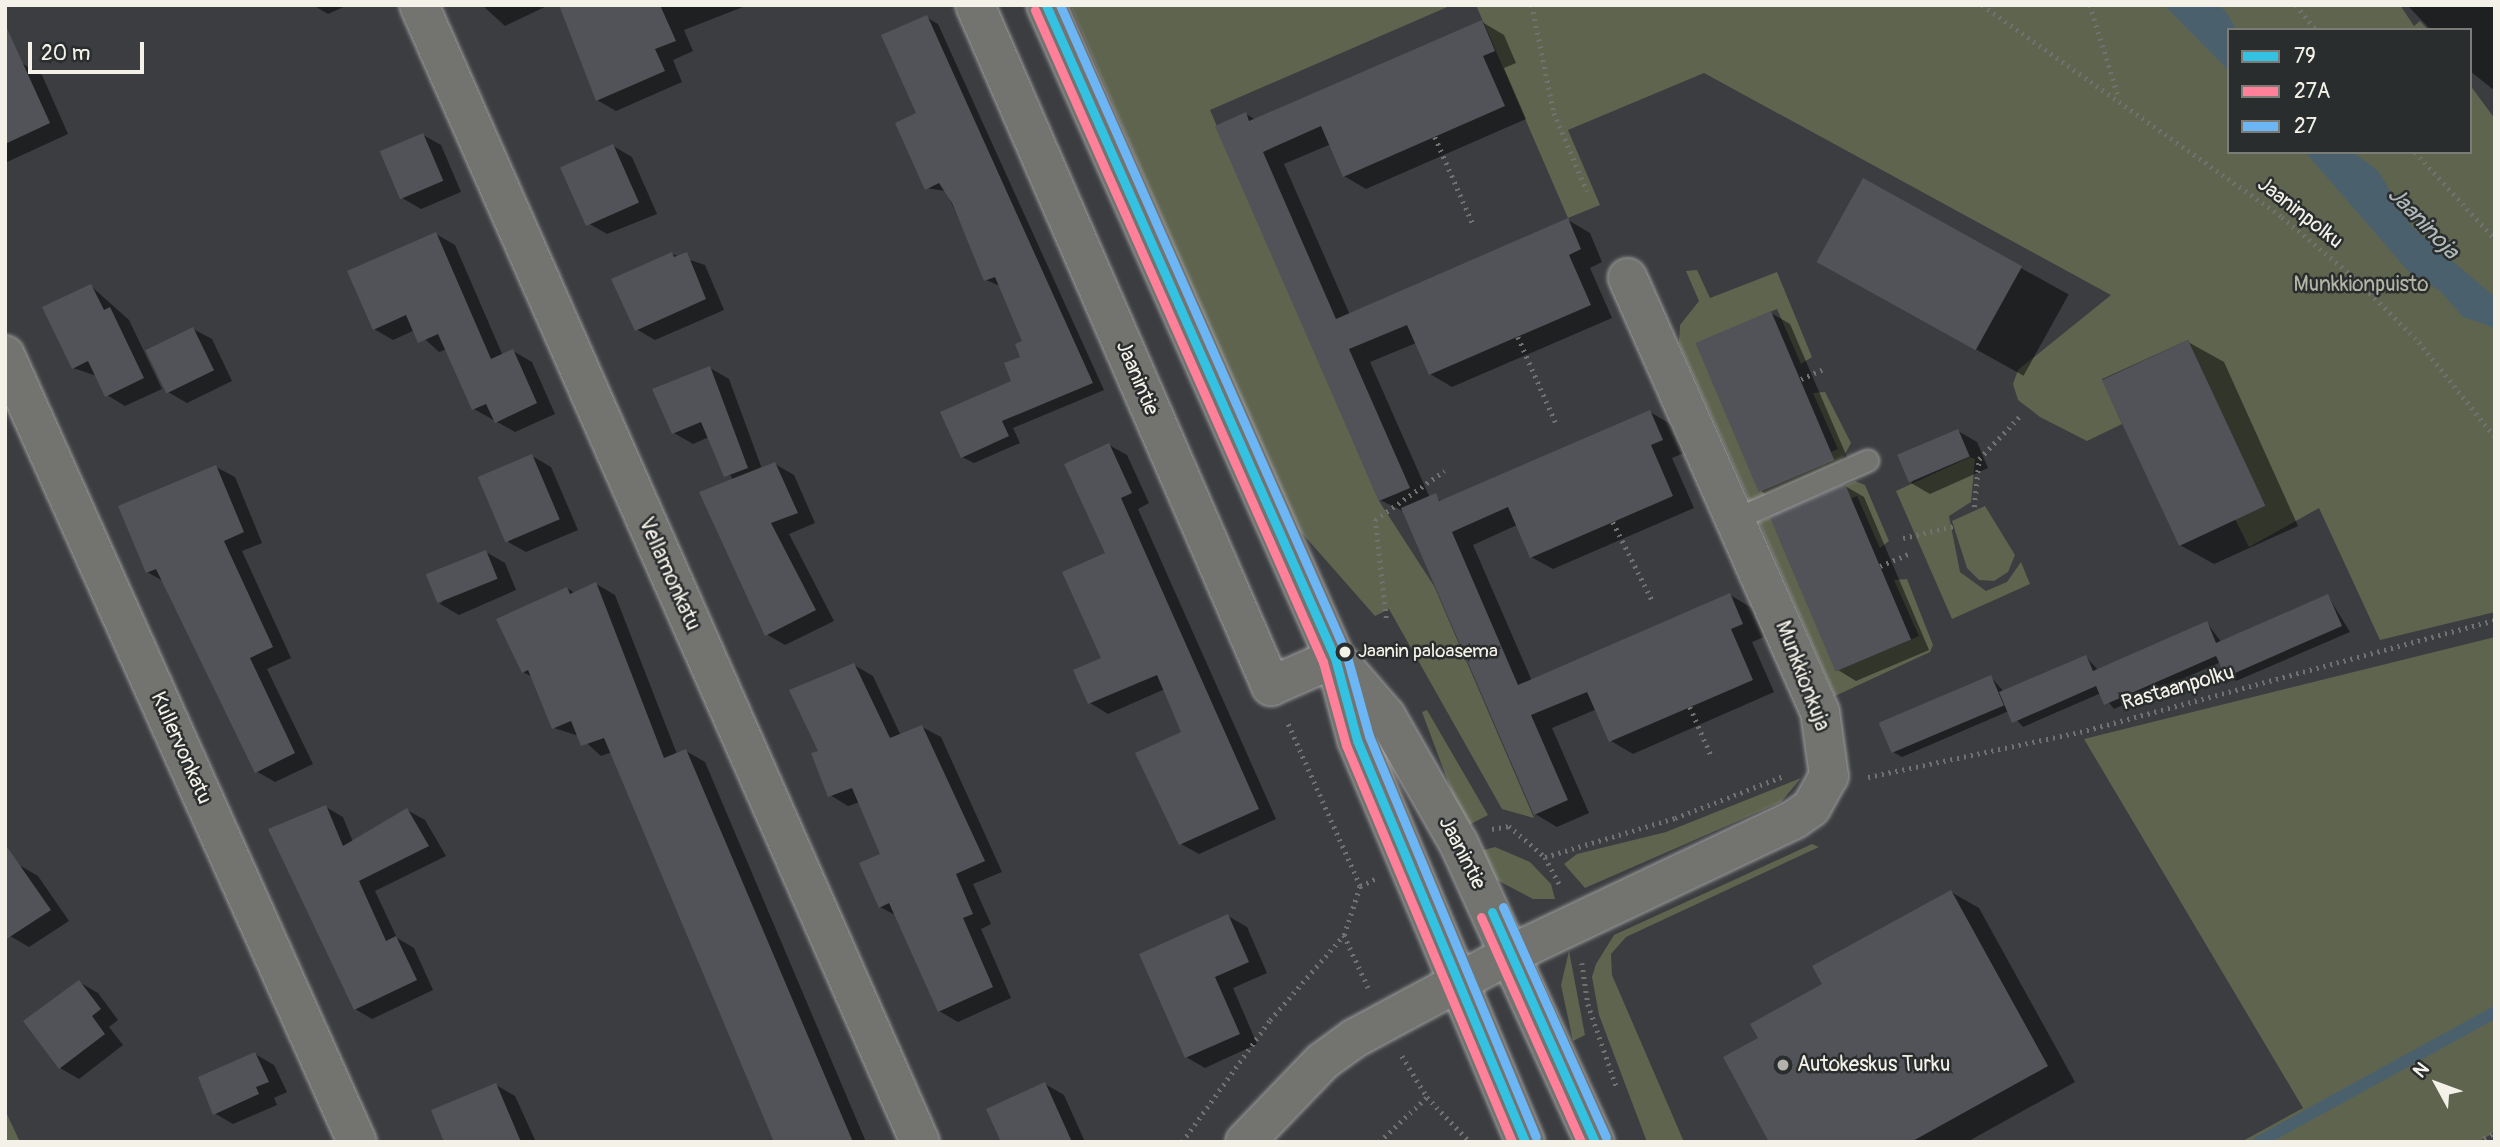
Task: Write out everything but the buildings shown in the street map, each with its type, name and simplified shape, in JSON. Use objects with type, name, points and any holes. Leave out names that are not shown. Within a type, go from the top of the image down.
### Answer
[{"type":"street","name":"Vellamonkatu","points":[[419,5],[920,1142]]},
{"type":"street","name":"Jaanintie","points":[[975,5],[1271,686]]},
{"type":"street","name":"Jaanintie","points":[[1046,5],[1335,658],[1357,740],[1525,1142]]},
{"type":"street","name":"Munkkionkuja","points":[[1245,1142],[1323,1060],[1458,981],[1795,819],[1822,793],[1829,776],[1820,712],[1628,278]]},
{"type":"street","name":"Kullervonkatu","points":[[5,355],[357,1142]]},
{"type":"street","name":"Jaanintie","points":[[1335,658],[1386,716],[1459,844],[1595,1142]]},
{"type":"street","points":[[1271,686],[1335,658]]},
{"type":"lane","points":[[1735,519],[1868,460]]},
{"type":"path","points":[[1532,5],[1554,113],[1587,191]]},
{"type":"path","name":"Jaaninpolku","points":[[1982,5],[2119,99],[2355,278],[2419,342],[2495,437]]},
{"type":"path","points":[[2090,5],[2119,99]]},
{"type":"path","points":[[2296,5],[2314,28]]},
{"type":"path","points":[[1435,137],[1473,224]]},
{"type":"path","points":[[2416,154],[2495,239]]},
{"type":"path","points":[[1518,337],[1556,423]]},
{"type":"path","points":[[1801,380],[1826,368]]},
{"type":"path","points":[[1974,507],[1979,459],[2021,415]]},
{"type":"path","points":[[1386,618],[1375,520],[1444,471]]},
{"type":"path","points":[[1613,522],[1652,600]]},
{"type":"path","points":[[1903,538],[1954,526]]},
{"type":"path","points":[[1880,566],[1909,552]]},
{"type":"path","name":"Rastaanpolku","points":[[1867,777],[2080,732],[2495,620]]},
{"type":"path","points":[[1182,1142],[1270,1020],[1344,935],[1360,886],[1271,686]]},
{"type":"path","points":[[1690,707],[1711,755]]},
{"type":"path","points":[[1545,857],[1675,818],[1795,772]]},
{"type":"path","points":[[1497,827],[1509,826],[1545,857],[1566,896]]},
{"type":"path","points":[[1344,935],[1354,958]]},
{"type":"path","points":[[1582,957],[1588,1004],[1618,1092]]},
{"type":"path","points":[[1412,1076],[1427,1097],[1470,1142]]},
{"type":"path","points":[[1379,1142],[1427,1097]]},
{"type":"path","points":[[2478,1142],[2495,1132]]},
{"type":"green space","points":[[1070,5],[1452,5],[1210,110],[1379,501],[1434,586],[1534,818],[1502,809],[1389,609],[1375,616],[1294,524]]},
{"type":"green space","name":"Munkkionpuisto","points":[[1476,5],[2400,5],[2414,26],[2420,21],[2426,28],[2227,28],[2227,154],[2472,154],[2472,88],[2495,119],[2495,612],[2380,640],[2319,508],[2249,547],[2235,519],[2264,505],[2188,340],[2102,379],[2122,424],[2087,441],[2040,417],[2018,400],[2013,384],[2018,370],[2111,295],[1704,73],[1568,130],[1600,205],[1568,218]]},
{"type":"green space","points":[[1697,270],[1710,298],[1777,272],[1812,357],[1801,364],[1777,309],[1697,343],[1756,484],[1838,449],[1813,393],[1825,392],[1851,443],[1840,463],[1750,502],[1679,343],[1680,325],[1699,301],[1686,271]]},
{"type":"green space","points":[[1970,457],[1975,459],[1971,502],[1949,516],[1960,572],[1986,591],[2007,582],[2021,562],[2030,584],[1952,619],[1896,491]]},
{"type":"green space","points":[[1855,481],[1865,485],[1889,541],[1880,548],[1857,496],[1776,531],[1836,671],[1919,636],[1894,580],[1907,579],[1933,645],[1930,652],[1835,696],[1759,522]]},
{"type":"green space","points":[[1985,506],[2015,555],[2008,572],[1994,581],[1979,580],[1967,568],[1952,521]]},
{"type":"green space","points":[[2495,637],[2495,1132],[2478,1142],[2241,1142],[2303,1108],[2084,739]]},
{"type":"green space","points":[[1427,710],[1488,815],[1465,827],[1422,712]]},
{"type":"green space","points":[[1801,778],[1781,802],[1585,888],[1564,864],[1577,854],[1666,832]]},
{"type":"green space","points":[[1812,844],[1819,847],[1626,937],[1611,954],[1612,975],[1684,1142],[1647,1142],[1599,1015],[1592,977],[1596,964],[1614,935]]},
{"type":"green space","points":[[1495,847],[1530,862],[1551,884],[1555,899],[1533,899],[1497,880],[1480,851]]},
{"type":"green space","points":[[1569,951],[1585,1035],[1573,1041],[1561,985]]},
{"type":"green space","points":[[5,1110],[20,1142],[5,1142]]},
{"type":"water","points":[[2164,5],[2218,5],[2226,12],[2236,28],[2227,28],[2227,69]]},
{"type":"water","points":[[2307,154],[2356,154],[2378,171],[2412,227],[2495,297],[2495,328],[2463,317],[2440,291],[2408,271]]},
{"type":"waterway","points":[[2259,1142],[2495,1012]]},
{"type":"transit line","name":"79","points":[[1046,5],[1335,658],[1357,740],[1525,1142]]},
{"type":"transit line","name":"27","points":[[1060,5],[1346,653],[1369,736],[1536,1137]]},
{"type":"transit line","name":"27A","points":[[1035,10],[1323,662],[1346,745],[1512,1142]]},
{"type":"transit line","name":"27","points":[[1503,907],[1606,1137]]},
{"type":"transit line","name":"79","points":[[1492,912],[1595,1142]]},
{"type":"transit line","name":"27A","points":[[1481,917],[1581,1142]]},
{"type":"place","name":"Jaanin paloasema","points":[[1345,652]]},
{"type":"place","name":"Autokeskus Turku","points":[[1783,1065]]},
{"type":"water label","name":"Jaaninoja","points":[[2423,223]]}]
